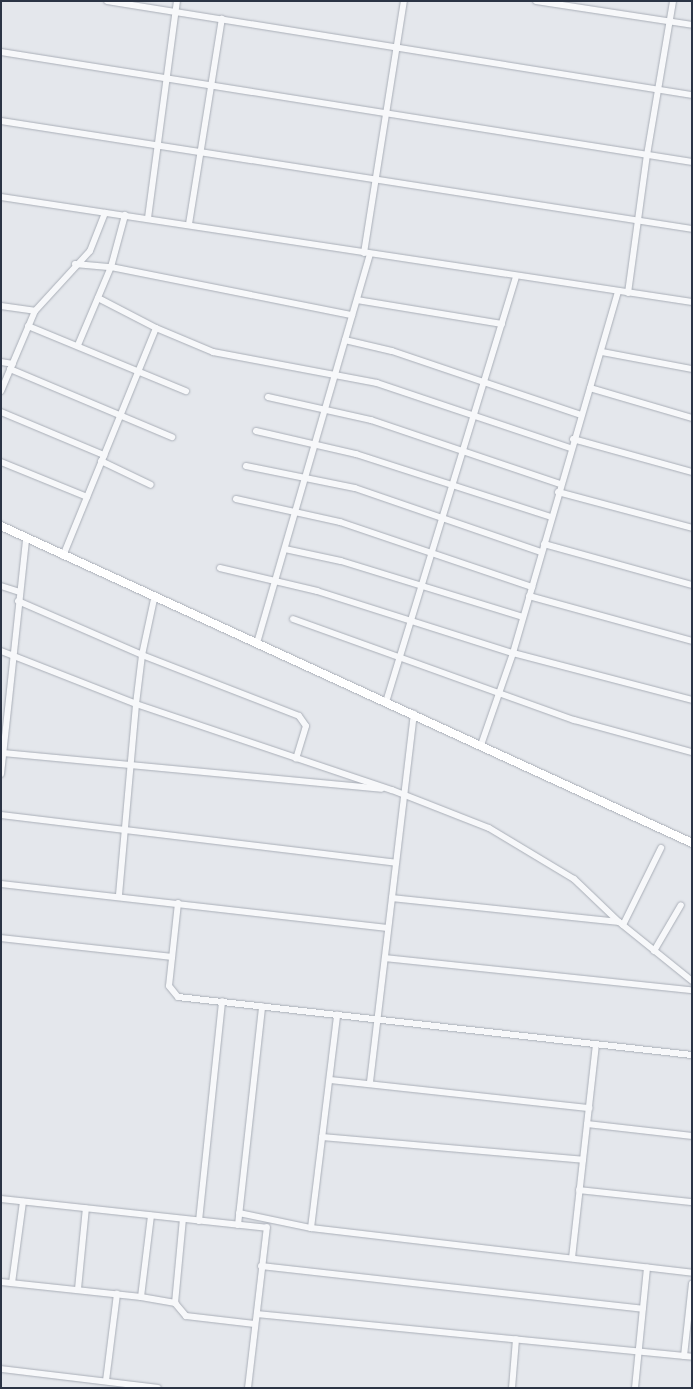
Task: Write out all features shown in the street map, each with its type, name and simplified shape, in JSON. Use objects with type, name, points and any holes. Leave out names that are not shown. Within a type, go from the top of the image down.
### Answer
[{"type":"main road","points":[[1,526],[154,599],[414,714],[692,844]]},
{"type":"street","points":[[107,1],[692,95]]},
{"type":"street","points":[[148,218],[177,1]]},
{"type":"street","points":[[257,643],[345,340],[367,254],[375,180],[404,1]]},
{"type":"street","points":[[536,1],[692,25]]},
{"type":"street","points":[[628,293],[639,221],[646,154],[673,1]]},
{"type":"street","points":[[189,224],[222,19]]},
{"type":"street","points":[[1,52],[385,115],[692,162]]},
{"type":"street","points":[[1,121],[692,229]]},
{"type":"street","points":[[1,198],[189,224],[516,278],[692,302]]},
{"type":"street","points":[[1,390],[35,311],[74,264],[90,250],[105,213]]},
{"type":"street","points":[[78,346],[111,267],[125,215]]},
{"type":"street","points":[[74,264],[111,267],[352,315]]},
{"type":"street","points":[[386,702],[402,658],[516,278]]},
{"type":"street","points":[[481,745],[513,653],[570,448],[602,352],[618,291]]},
{"type":"street","points":[[98,298],[156,328],[213,352],[377,384],[570,448]]},
{"type":"street","points":[[356,300],[502,324]]},
{"type":"street","points":[[1,306],[35,311]]},
{"type":"street","points":[[28,326],[186,391]]},
{"type":"street","points":[[63,556],[156,328]]},
{"type":"street","points":[[345,340],[392,351],[581,415]]},
{"type":"street","points":[[602,352],[692,369]]},
{"type":"street","points":[[1,362],[172,436]]},
{"type":"street","points":[[590,388],[692,418]]},
{"type":"street","points":[[268,397],[325,408],[464,451],[560,484]]},
{"type":"street","points":[[1,412],[103,458],[151,485]]},
{"type":"street","points":[[256,431],[315,443],[551,517]]},
{"type":"street","points":[[573,438],[692,472]]},
{"type":"street","points":[[1,462],[87,497]]},
{"type":"street","points":[[246,466],[355,488],[442,520],[541,552]]},
{"type":"street","points":[[558,492],[692,528]]},
{"type":"street","points":[[236,499],[295,514],[340,522],[432,555],[532,587]]},
{"type":"street","points":[[1,774],[4,753],[4,725],[26,538]]},
{"type":"street","points":[[544,544],[692,585]]},
{"type":"street","points":[[284,549],[341,562],[523,617]]},
{"type":"street","points":[[220,568],[275,580],[513,653],[692,700]]},
{"type":"street","points":[[1,586],[20,592]]},
{"type":"street","points":[[529,596],[692,641]]},
{"type":"street","points":[[119,895],[136,704],[142,655],[154,599]]},
{"type":"street","points":[[18,602],[142,655],[299,716],[306,726],[296,758]]},
{"type":"street","points":[[293,619],[574,720],[692,752]]},
{"type":"street","points":[[1,651],[136,704],[392,790],[489,828],[574,880],[621,924],[692,981]]},
{"type":"street","points":[[370,1082],[414,714]]},
{"type":"street","points":[[4,753],[130,768],[392,790]]},
{"type":"street","points":[[1,815],[124,832],[396,863]]},
{"type":"street","points":[[621,924],[661,848]]},
{"type":"street","points":[[1,884],[119,895],[388,928]]},
{"type":"street","points":[[392,898],[621,924]]},
{"type":"street","points":[[178,903],[172,957],[171,992],[178,997],[692,1055]]},
{"type":"street","points":[[654,951],[681,905]]},
{"type":"street","points":[[1,938],[172,957]]},
{"type":"street","points":[[385,958],[692,990]]},
{"type":"street","points":[[199,1220],[222,1001]]},
{"type":"street","points":[[238,1225],[262,1006]]},
{"type":"street","points":[[311,1228],[331,1080],[337,1015]]},
{"type":"street","points":[[572,1258],[596,1044]]},
{"type":"street","points":[[331,1080],[370,1082],[589,1108]]},
{"type":"street","points":[[587,1124],[692,1136]]},
{"type":"street","points":[[322,1137],[583,1160]]},
{"type":"street","points":[[579,1190],[692,1202]]},
{"type":"street","points":[[1,1199],[266,1228]]},
{"type":"street","points":[[12,1283],[23,1202]]},
{"type":"street","points":[[78,1289],[86,1208]]},
{"type":"street","points":[[239,1213],[311,1228],[692,1273]]},
{"type":"street","points":[[141,1297],[151,1216]]},
{"type":"street","points":[[174,1303],[183,1219]]},
{"type":"street","points":[[248,1388],[267,1220]]},
{"type":"street","points":[[261,1266],[643,1309]]},
{"type":"street","points":[[635,1388],[647,1268]]},
{"type":"street","points":[[1,1282],[141,1297],[174,1303],[186,1316],[256,1324]]},
{"type":"street","points":[[684,1356],[692,1283]]},
{"type":"street","points":[[110,1384],[117,1294]]},
{"type":"street","points":[[257,1314],[692,1357]]},
{"type":"street","points":[[512,1388],[516,1339]]},
{"type":"street","points":[[1,1369],[110,1384],[158,1388]]}]
